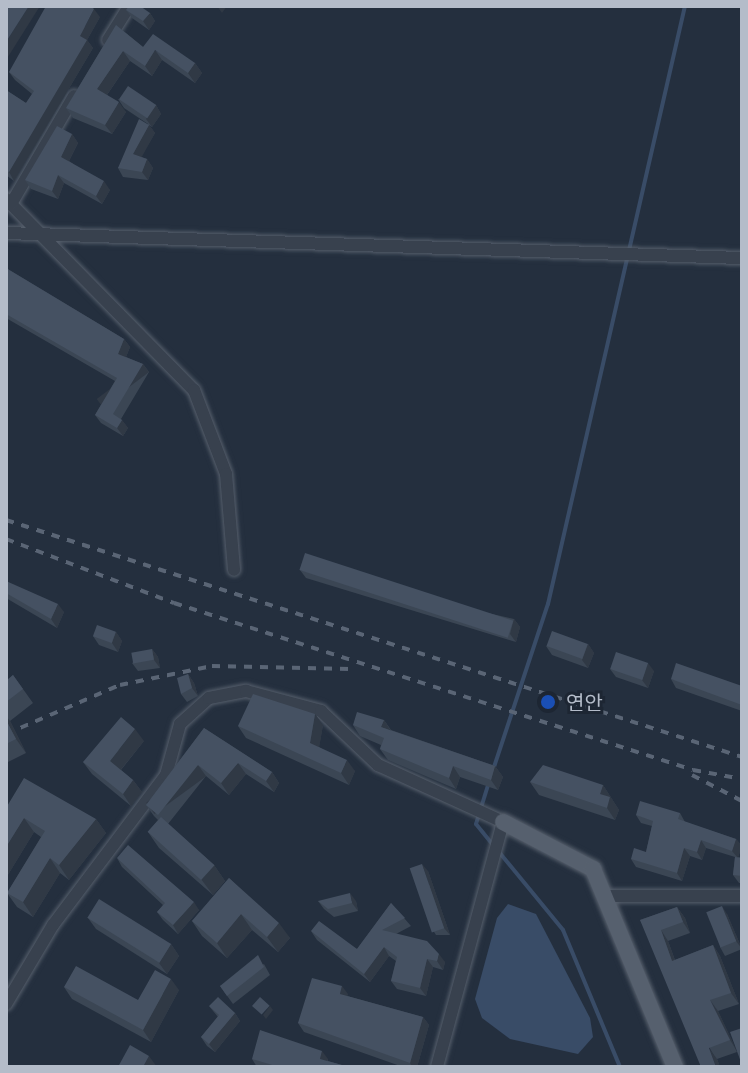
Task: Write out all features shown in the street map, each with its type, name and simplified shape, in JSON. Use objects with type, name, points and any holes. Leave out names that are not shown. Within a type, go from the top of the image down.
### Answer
[{"type":"main road","points":[[503,822],[579,857],[608,896],[675,1067]]},
{"type":"street","points":[[96,60],[129,6]]},
{"type":"street","points":[[81,86],[8,201],[194,390],[226,474],[234,570]]},
{"type":"street","points":[[6,233],[742,258]]},
{"type":"street","points":[[6,1004],[53,925],[166,775],[180,724],[209,698],[246,691],[306,704],[334,718],[353,749],[378,765],[503,822],[437,1067]]},
{"type":"street","points":[[608,896],[742,896]]},
{"type":"water","points":[[508,904],[536,914],[590,1018],[593,1037],[578,1054],[510,1039],[482,1018],[475,999],[497,918]]},
{"type":"building","points":[[6,6],[29,6],[6,42]]},
{"type":"building","points":[[46,6],[91,6],[94,9],[80,36],[87,40],[9,172],[6,171],[6,90],[26,103],[34,91],[9,72]]},
{"type":"building","points":[[129,6],[140,6],[150,13],[143,21],[126,10]]},
{"type":"building","points":[[116,25],[143,47],[153,34],[195,63],[188,73],[155,50],[145,66],[123,51],[97,89],[119,102],[105,125],[66,108]]},
{"type":"building","points":[[128,86],[156,105],[147,118],[119,99]]},
{"type":"building","points":[[139,119],[149,125],[133,154],[147,159],[142,172],[118,168]]},
{"type":"building","points":[[57,126],[72,134],[61,157],[104,181],[96,196],[58,175],[52,191],[25,180]]},
{"type":"building","points":[[6,268],[124,339],[118,354],[143,364],[113,414],[122,420],[117,428],[95,415],[117,378],[6,314]]},
{"type":"building","points":[[305,553],[513,621],[508,638],[299,570]]},
{"type":"building","points":[[6,581],[58,604],[51,619],[6,593]]},
{"type":"building","points":[[97,625],[116,632],[112,643],[93,636]]},
{"type":"building","points":[[552,631],[588,644],[582,659],[547,646]]},
{"type":"building","points":[[152,649],[154,660],[133,663],[131,653]]},
{"type":"building","points":[[616,652],[648,663],[642,680],[610,669]]},
{"type":"building","points":[[676,663],[742,686],[742,705],[671,679]]},
{"type":"building","points":[[188,674],[192,688],[181,694],[177,678]]},
{"type":"building","points":[[13,675],[23,689],[6,702],[6,681]]},
{"type":"building","points":[[253,694],[315,714],[310,743],[347,760],[341,773],[238,726]]},
{"type":"building","points":[[357,712],[384,720],[381,727],[495,766],[491,780],[453,766],[449,778],[380,749],[384,738],[353,725]]},
{"type":"building","points":[[121,717],[135,729],[110,761],[133,780],[123,794],[83,762]]},
{"type":"building","points":[[6,720],[16,739],[6,744]]},
{"type":"building","points":[[204,728],[272,772],[266,781],[238,763],[221,783],[198,765],[158,815],[146,805]]},
{"type":"building","points":[[543,765],[603,785],[600,794],[610,797],[607,808],[530,782]]},
{"type":"building","points":[[24,778],[96,819],[59,865],[50,858],[23,902],[7,893],[45,831],[24,818],[6,847],[6,808]]},
{"type":"building","points":[[640,801],[680,813],[678,819],[736,839],[732,851],[701,840],[697,852],[684,848],[677,873],[631,859],[634,848],[646,852],[653,821],[636,815]]},
{"type":"building","points":[[161,817],[215,865],[201,880],[148,832]]},
{"type":"building","points":[[128,845],[194,902],[173,925],[157,912],[165,903],[117,858]]},
{"type":"building","points":[[735,857],[742,858],[742,876],[733,875]]},
{"type":"building","points":[[422,864],[444,928],[432,933],[410,868]]},
{"type":"building","points":[[229,878],[279,923],[267,937],[241,914],[217,943],[192,921]]},
{"type":"building","points":[[350,893],[352,903],[328,909],[318,901]]},
{"type":"building","points":[[99,899],[171,944],[159,963],[87,918]]},
{"type":"building","points":[[391,903],[405,918],[382,930],[427,941],[439,954],[437,961],[427,959],[420,988],[391,981],[397,957],[384,947],[364,974],[311,931],[319,921],[357,949]]},
{"type":"building","points":[[722,906],[736,941],[720,948],[706,912]]},
{"type":"building","points":[[677,907],[683,922],[661,930],[672,961],[713,945],[731,993],[710,1000],[730,1040],[709,1048],[716,1067],[701,1067],[640,920]]},
{"type":"building","points":[[258,955],[264,967],[227,996],[220,986]]},
{"type":"building","points":[[76,966],[138,1000],[155,970],[171,979],[143,1030],[64,987]]},
{"type":"building","points":[[312,978],[342,986],[340,994],[423,1017],[410,1063],[298,1023]]},
{"type":"building","points":[[218,997],[235,1013],[209,1044],[201,1037],[219,1015],[209,1006]]},
{"type":"building","points":[[260,997],[270,1006],[262,1015],[252,1006]]},
{"type":"building","points":[[742,1028],[742,1065],[730,1032]]},
{"type":"building","points":[[260,1030],[322,1051],[320,1059],[349,1067],[279,1067],[252,1059]]},
{"type":"building","points":[[130,1045],[149,1056],[143,1067],[118,1067]]},
{"type":"waterway","points":[[493,770],[548,604],[685,6]]},
{"type":"waterway","points":[[489,782],[476,824],[493,845]]},
{"type":"waterway","points":[[499,852],[563,930],[620,1067]]},
{"type":"railway","points":[[6,520],[742,757]]},
{"type":"railway","points":[[6,539],[174,603],[693,770],[742,779]]},
{"type":"railway","points":[[6,734],[120,685],[212,666],[350,669]]},
{"type":"railway","points":[[692,775],[742,801]]},
{"type":"place","name":"연안","points":[[548,702]]}]
